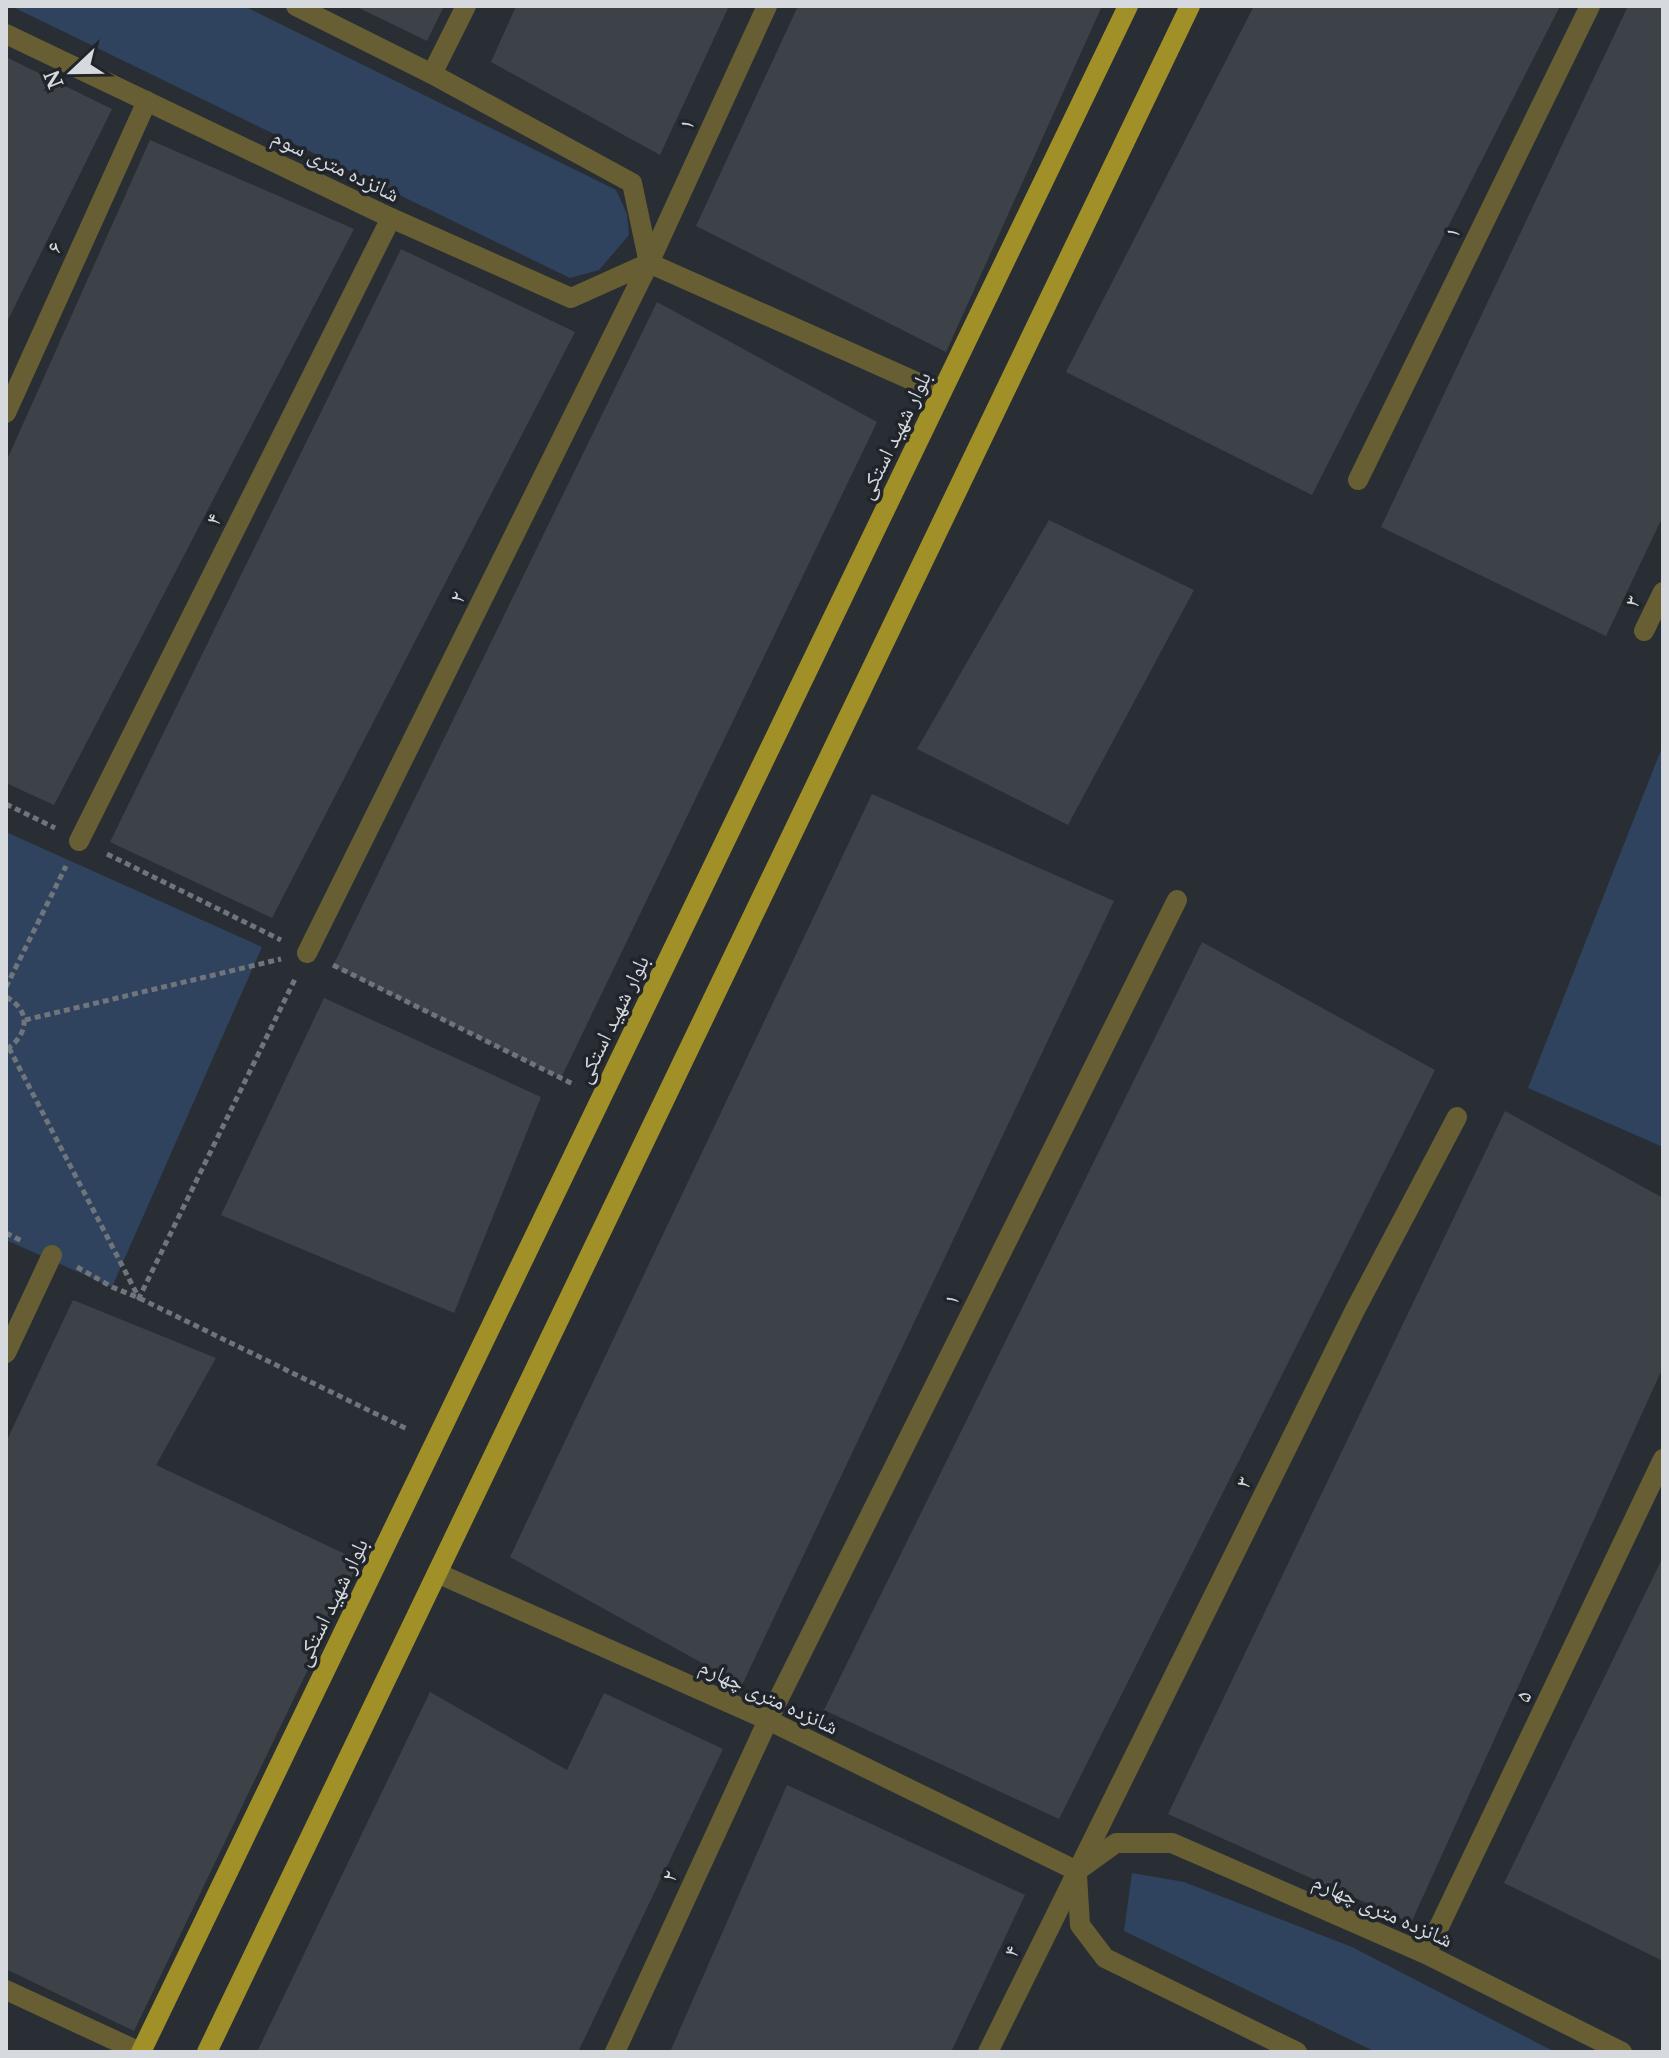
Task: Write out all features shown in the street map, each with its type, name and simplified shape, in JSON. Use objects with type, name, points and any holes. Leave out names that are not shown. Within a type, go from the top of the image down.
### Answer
[{"type":"main road","name":"بلوار شهید استکی","points":[[140,2052],[1128,6]]},
{"type":"main road","points":[[207,2052],[1190,6]]},
{"type":"street","points":[[296,6],[432,74],[632,183],[649,263],[941,393]]},
{"type":"street","points":[[432,74],[466,6]]},
{"type":"street","name":"۱","points":[[649,263],[767,6]]},
{"type":"street","name":"۱","points":[[1358,480],[1590,6]]},
{"type":"street","name":"شانزده متری سوم","points":[[6,34],[391,218],[571,298],[649,263]]},
{"type":"street","name":"۶","points":[[6,413],[147,101]]},
{"type":"street","name":"۴","points":[[79,841],[391,218]]},
{"type":"street","name":"۲","points":[[307,953],[649,263]]},
{"type":"street","name":"۳","points":[[1644,631],[1663,592]]},
{"type":"street","name":"۱","points":[[768,1720],[1177,900]]},
{"type":"street","name":"۳","points":[[1077,1871],[1354,1312],[1457,1117]]},
{"type":"street","points":[[6,1353],[52,1255]]},
{"type":"street","name":"۵","points":[[1426,1954],[1663,1459]]},
{"type":"street","name":"شانزده متری چهارم","points":[[437,1573],[768,1720],[1077,1871],[1116,1843],[1172,1843],[1426,1954],[1622,2052]]},
{"type":"street","name":"۲","points":[[615,2052],[768,1720]]},
{"type":"street","points":[[1077,1871],[1080,1925],[1105,1958],[1297,2052]]},
{"type":"street","name":"۴","points":[[988,2052],[1077,1871]]},
{"type":"street","points":[[6,1990],[140,2052]]},
{"type":"path","points":[[6,987],[79,841]]},
{"type":"path","points":[[25,1020],[307,953]]},
{"type":"path","points":[[139,1298],[307,953]]},
{"type":"path","points":[[6,997],[18,1003],[25,1020],[21,1037],[7,1049],[139,1298]]},
{"type":"path","points":[[6,1233],[435,1442]]},
{"type":"shaded area","points":[[11,6],[244,6],[616,190],[627,214],[629,235],[599,270],[570,278]]},
{"type":"shaded area","points":[[1663,745],[1663,1147],[1528,1088]]},
{"type":"shaded area","points":[[6,832],[262,947],[112,1287],[6,1240]]},
{"type":"shaded area","points":[[1132,1873],[1184,1882],[1352,1947],[1555,2052],[1376,2052],[1124,1931]]},
{"type":"building","points":[[355,6],[444,6],[427,41]]},
{"type":"building","points":[[516,6],[729,6],[660,155],[491,62]]},
{"type":"building","points":[[798,6],[1102,6],[946,352],[696,226]]},
{"type":"building","points":[[1254,6],[1560,6],[1312,495],[1066,372]]},
{"type":"building","points":[[1628,6],[1663,6],[1663,516],[1606,636],[1381,527]]},
{"type":"building","points":[[6,57],[112,109],[6,324]]},
{"type":"building","points":[[150,140],[354,229],[54,805],[6,783],[6,462]]},
{"type":"building","points":[[401,249],[575,332],[272,918],[110,842]]},
{"type":"building","points":[[657,302],[877,422],[561,1078],[333,966]]},
{"type":"building","points":[[1049,520],[1194,590],[1068,825],[917,749]]},
{"type":"building","points":[[872,794],[1114,901],[742,1685],[510,1557]]},
{"type":"building","points":[[1202,942],[1435,1070],[1059,1819],[824,1710]]},
{"type":"building","points":[[324,998],[541,1097],[454,1313],[221,1215]]},
{"type":"building","points":[[1505,1111],[1663,1198],[1663,1367],[1411,1923],[1168,1814]]},
{"type":"building","points":[[73,1300],[216,1358],[156,1465],[360,1561],[134,2031],[6,1969],[6,1442]]},
{"type":"building","points":[[1663,1557],[1663,1961],[1504,1883]]},
{"type":"building","points":[[430,1692],[567,1770],[604,1693],[723,1749],[578,2052],[257,2052]]},
{"type":"building","points":[[787,1785],[1025,1895],[951,2052],[670,2052]]}]
